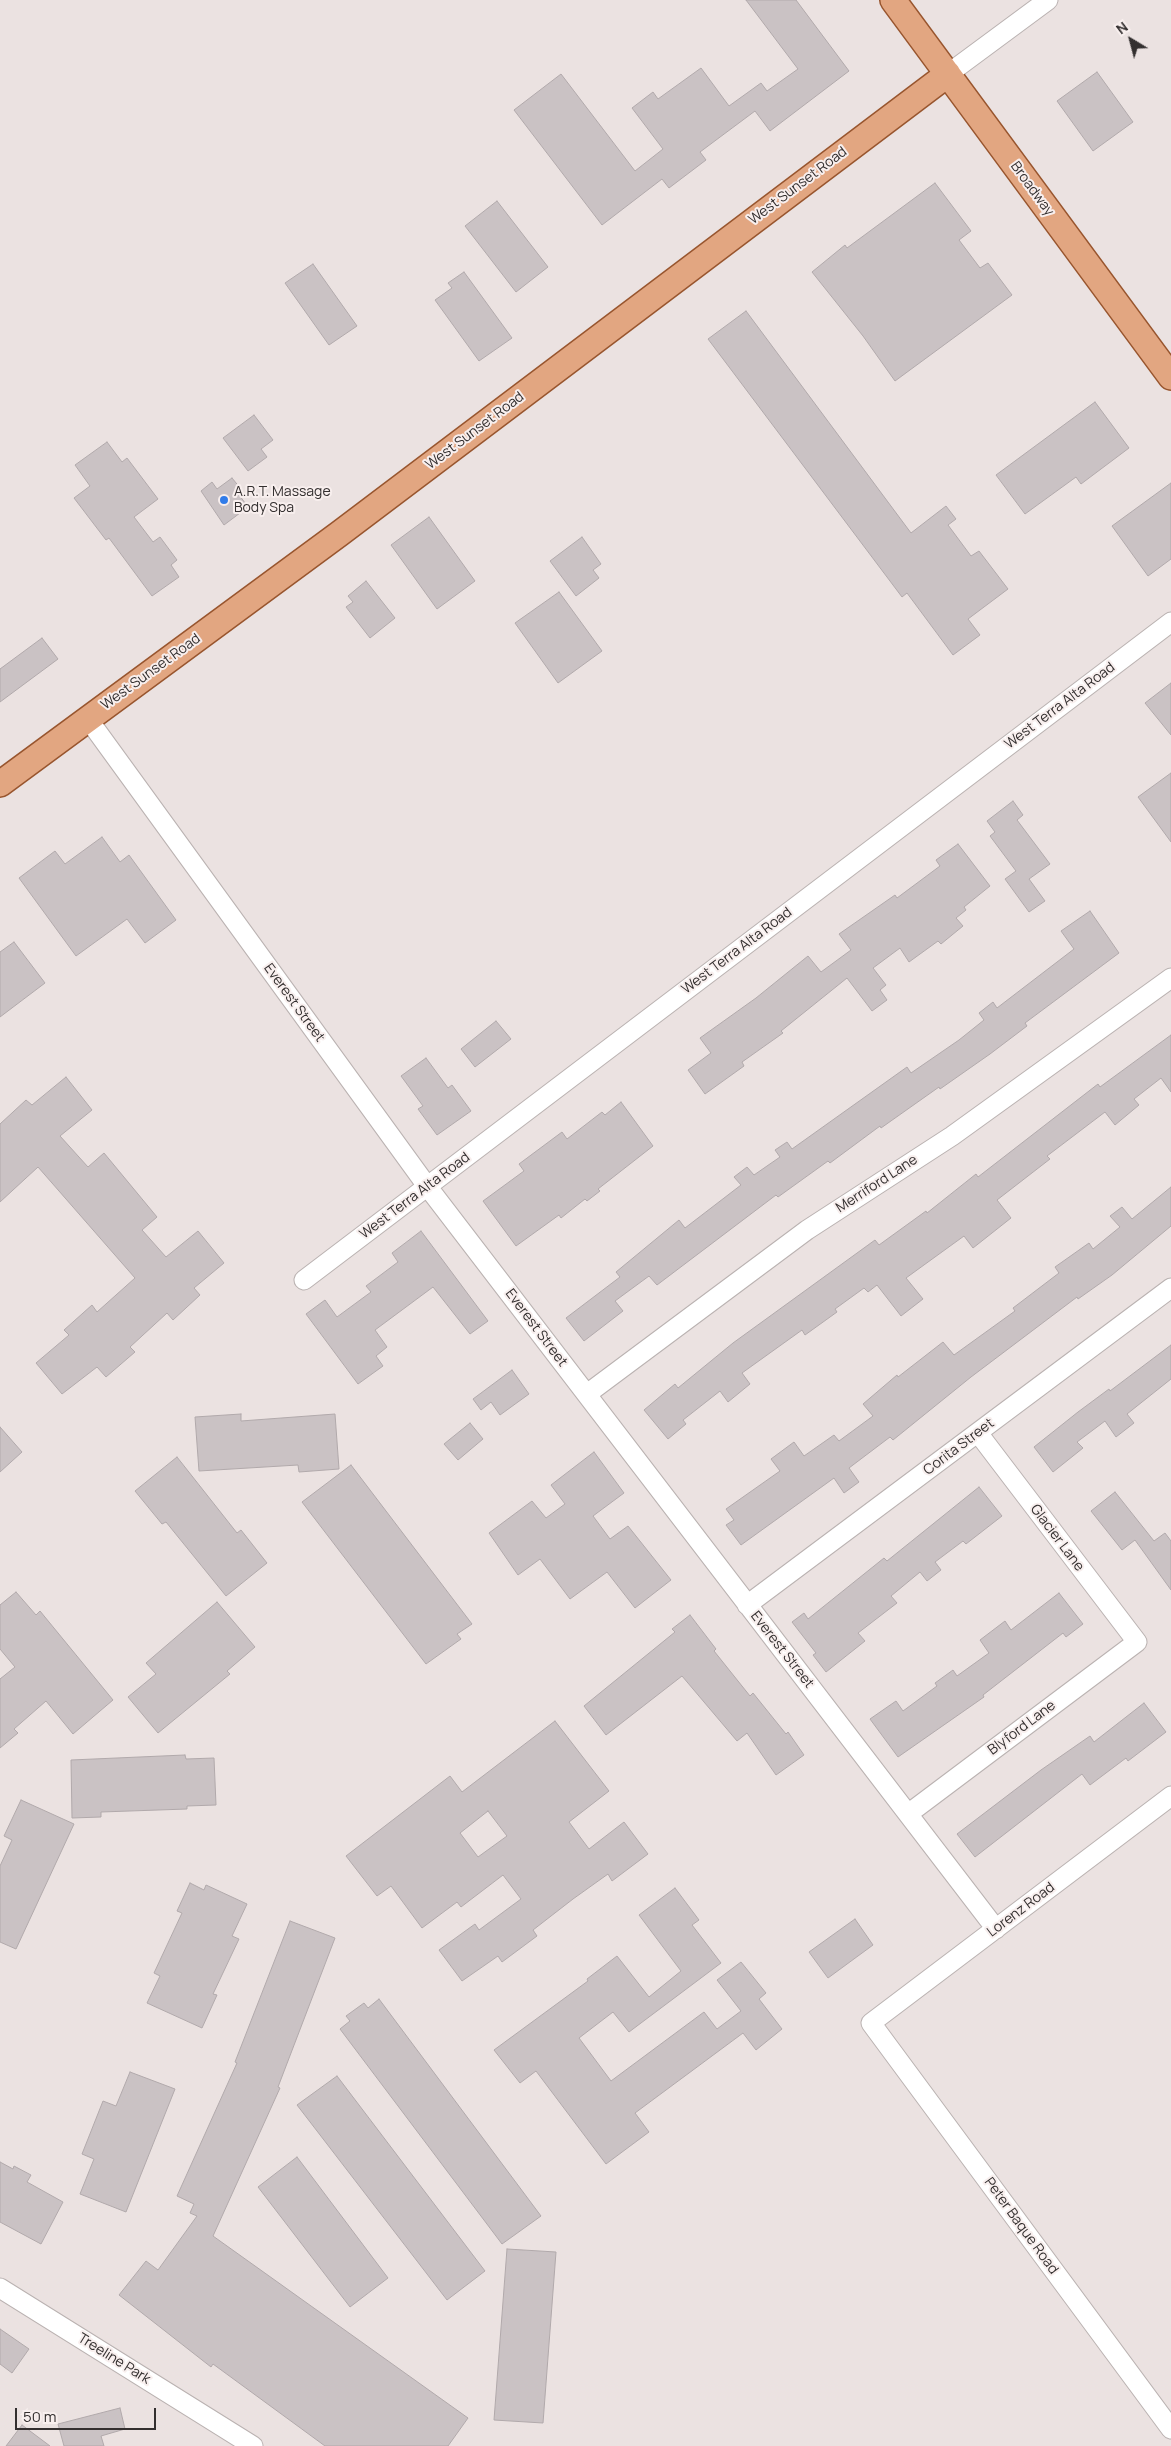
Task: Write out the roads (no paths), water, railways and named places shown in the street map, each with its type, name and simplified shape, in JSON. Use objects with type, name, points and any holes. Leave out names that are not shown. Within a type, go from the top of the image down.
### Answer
[{"type":"main road","name":"Broadway","points":[[893,0],[1171,378]]},
{"type":"main road","name":"West Sunset Road","points":[[0,784],[346,529],[948,74]]},
{"type":"street","points":[[948,74],[1048,0]]},
{"type":"street","name":"West Terra Alta Road","points":[[304,1280],[1171,622]]},
{"type":"street","name":"Everest Street","points":[[88,718],[428,1186],[996,1929]]},
{"type":"street","name":"Merriford Lane","points":[[587,1394],[807,1230],[952,1136],[1171,978]]},
{"type":"street","name":"Corita Street","points":[[747,1605],[1171,1288]]},
{"type":"street","name":"Glacier Lane","points":[[978,1433],[1137,1642]]},
{"type":"street","name":"Blyford Lane","points":[[908,1814],[1137,1642]]},
{"type":"street","name":"Lorenz Road","points":[[871,2023],[1171,1796]]},
{"type":"street","name":"Peter Baque Road","points":[[871,2023],[1171,2429]]},
{"type":"street","name":"Treeline Park","points":[[0,2288],[253,2446]]},
{"type":"place","name":"A.R.T. Massage Body Spa","points":[[224,500]]}]
